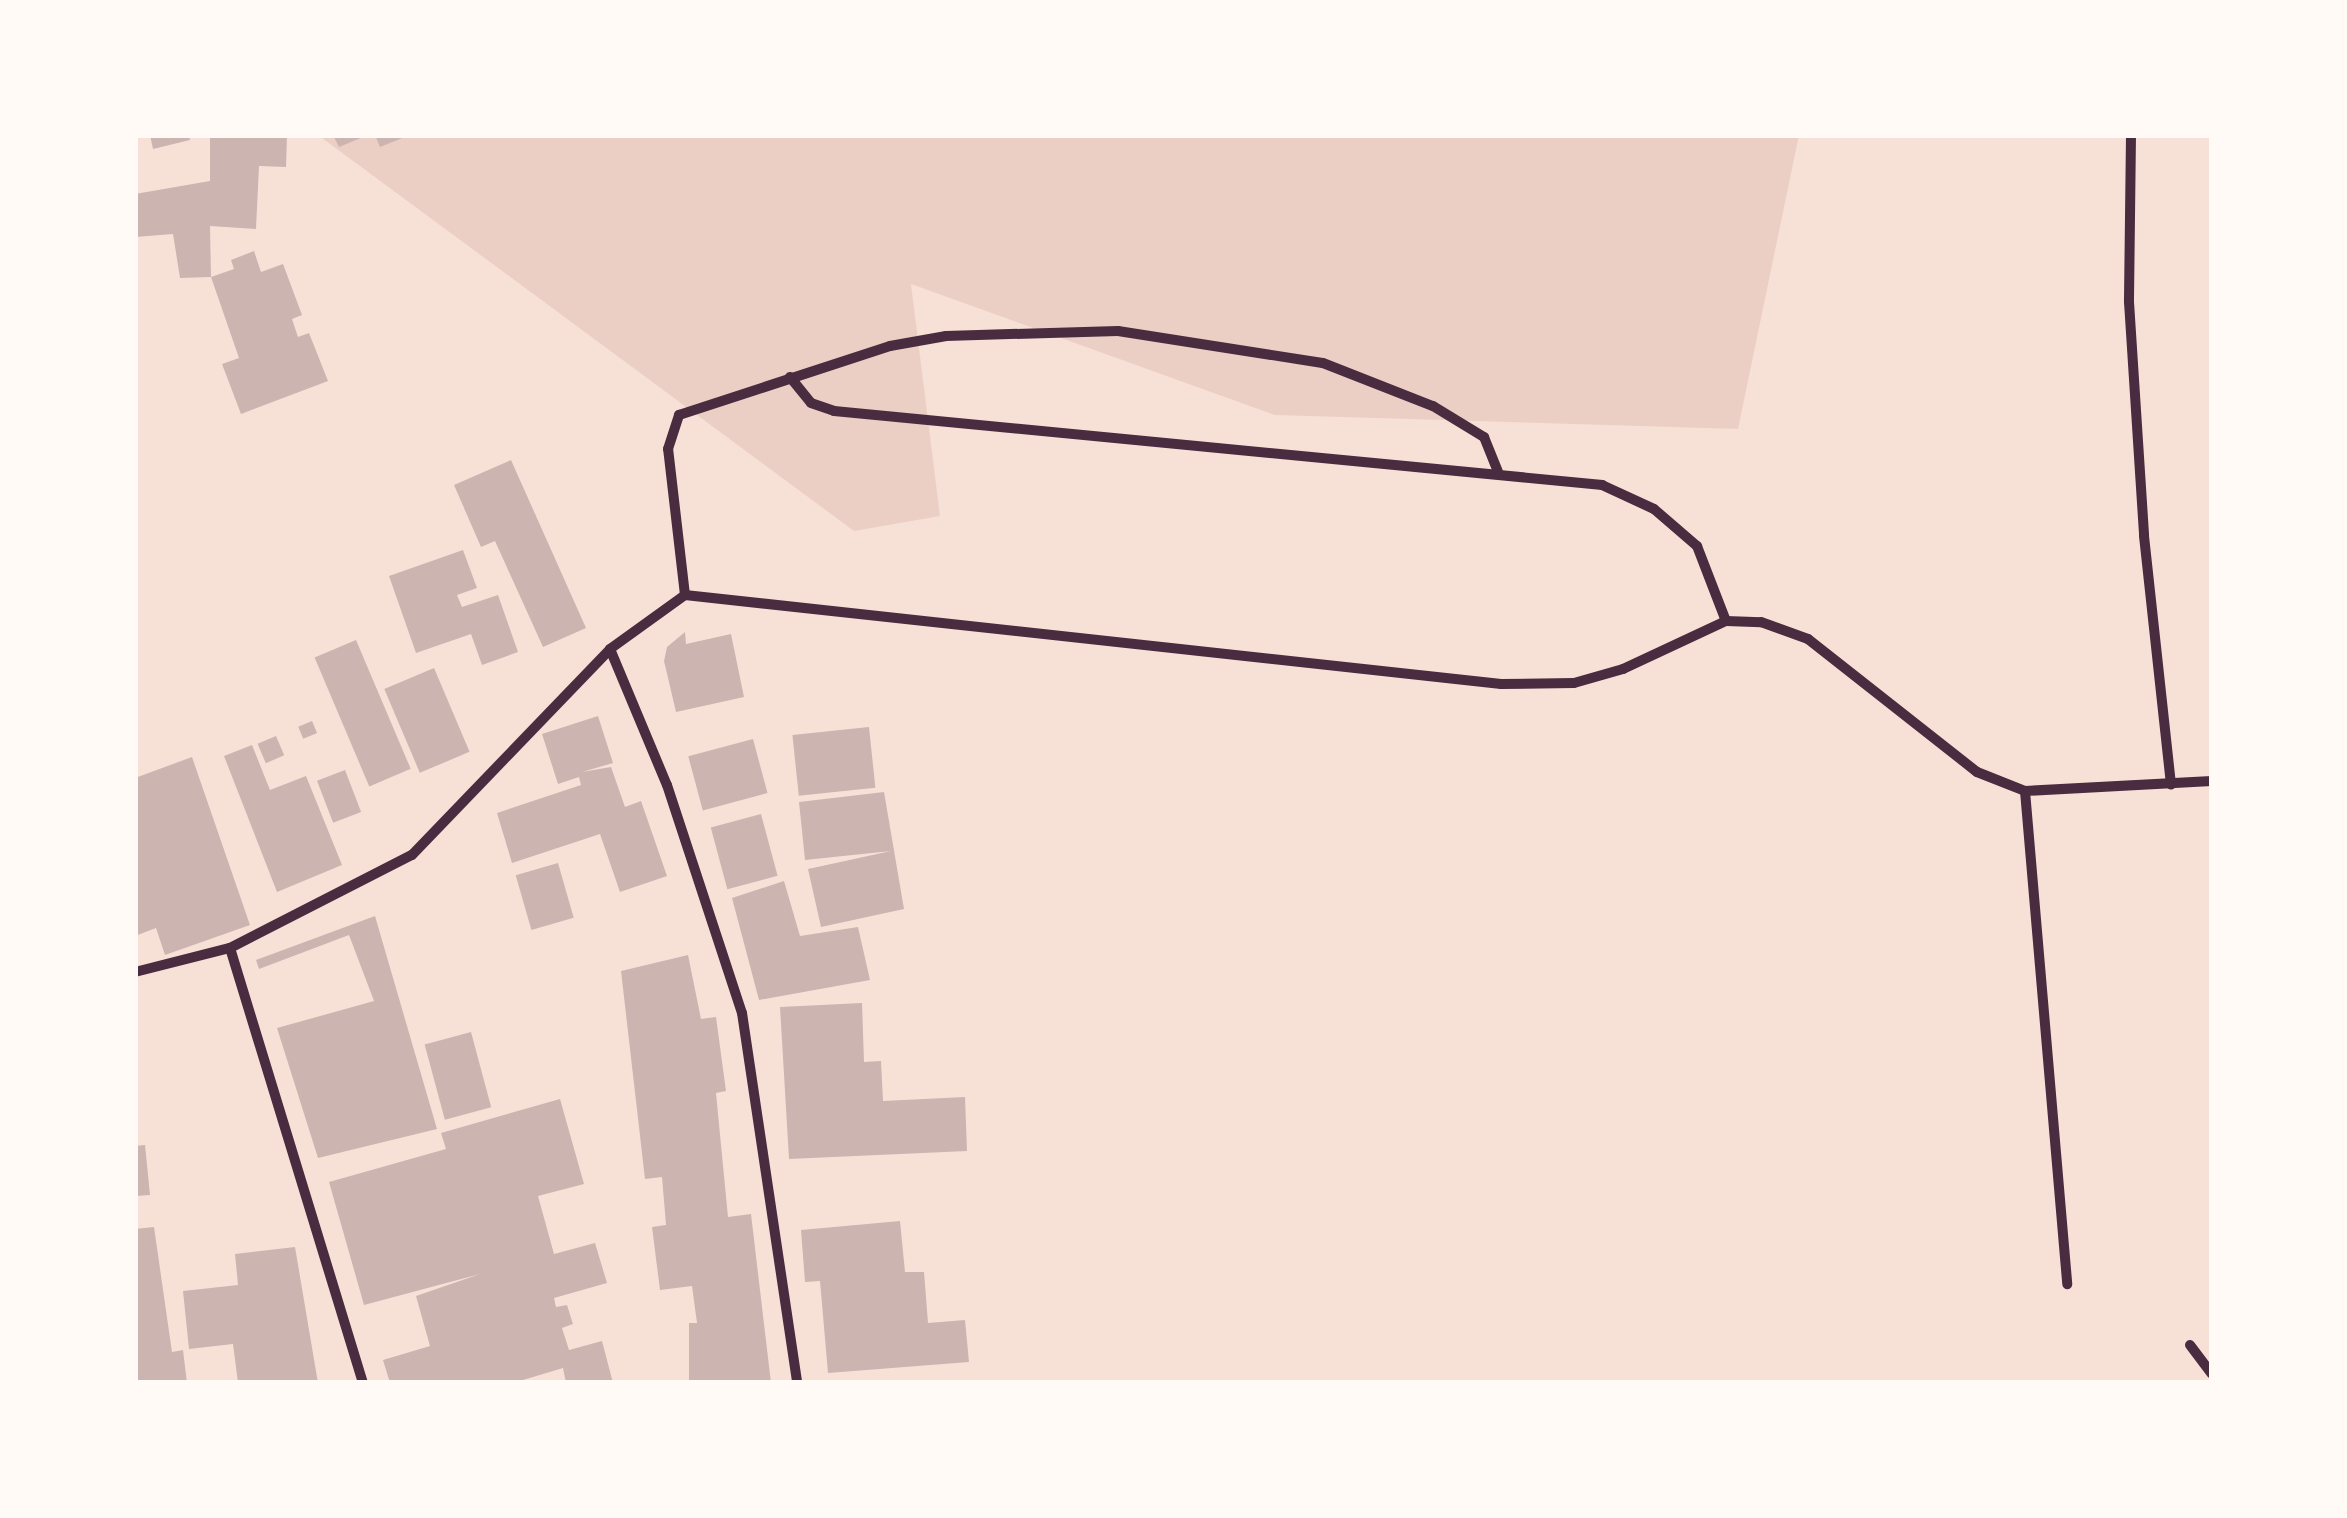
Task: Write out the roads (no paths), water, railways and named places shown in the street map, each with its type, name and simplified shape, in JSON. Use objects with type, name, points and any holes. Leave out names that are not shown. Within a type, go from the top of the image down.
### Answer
[{"type":"street","points":[[2131,135],[2130,302],[2146,554],[2172,784]]},
{"type":"street","points":[[685,595],[668,449],[678,415],[698,405],[890,346],[1003,330],[1188,338],[1323,362],[1380,382],[1484,437],[1498,470]]},
{"type":"street","points":[[790,378],[811,403],[834,410],[1186,450],[1498,470],[1602,485],[1654,509],[1697,546],[1726,621]]},
{"type":"street","points":[[135,972],[230,948],[412,855],[610,650],[685,595],[1501,684],[1574,682],[1623,669],[1726,621],[1761,622],[1808,639],[1977,772],[2024,791],[2212,780]]},
{"type":"street","points":[[610,650],[667,785],[742,1013],[797,1383]]},
{"type":"street","points":[[2024,791],[2066,1284]]},
{"type":"street","points":[[230,948],[364,1383]]},
{"type":"street","points":[[2190,1345],[2212,1374]]}]
